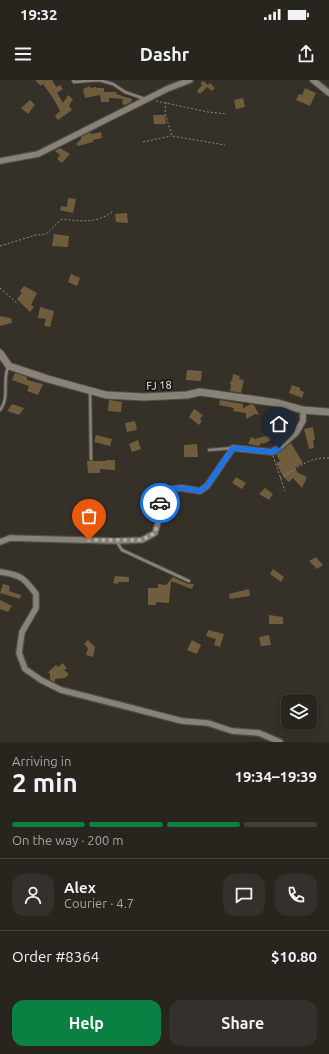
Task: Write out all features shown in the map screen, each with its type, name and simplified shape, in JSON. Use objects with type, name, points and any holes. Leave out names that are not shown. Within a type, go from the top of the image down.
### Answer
[{"type":"street","points":[[0,161],[38,154],[167,89],[190,80]]},
{"type":"street","points":[[313,80],[329,93]]},
{"type":"street","points":[[0,353],[9,366]]},
{"type":"street","name":"FJ 18","points":[[9,366],[106,395],[144,398],[187,395],[200,392],[278,403],[303,410],[329,412]]},
{"type":"street","points":[[0,542],[10,538],[116,541],[142,540],[155,533],[161,512],[161,497],[172,489],[182,488],[200,491],[207,486],[233,448],[272,452],[279,448],[296,433],[303,421],[303,410]]},
{"type":"street","points":[[0,572],[20,576],[25,579],[36,594],[36,608],[22,632],[19,653],[25,669],[41,680],[61,690],[182,721],[208,723],[232,731],[259,733],[280,742]]},
{"type":"lane","points":[[73,80],[74,82],[99,80],[113,84],[125,92],[148,99]]},
{"type":"lane","points":[[0,410],[4,405],[6,372],[9,366]]},
{"type":"lane","points":[[90,391],[91,459]]},
{"type":"lane","points":[[209,450],[233,448]]},
{"type":"lane","points":[[116,541],[122,550],[190,581]]},
{"type":"path","points":[[148,99],[208,112],[227,114]]},
{"type":"path","points":[[166,102],[165,113],[172,136]]},
{"type":"path","points":[[143,142],[172,136],[226,145]]},
{"type":"path","points":[[0,246],[36,235],[46,234],[62,219],[87,221],[103,218],[113,211]]},
{"type":"path","points":[[0,288],[18,304]]},
{"type":"path","points":[[272,452],[285,491]]},
{"type":"path","points":[[280,478],[309,461],[319,458],[329,458]]},
{"type":"building","points":[[35,80],[52,80],[56,87],[60,85],[63,89],[57,93],[63,103],[68,95],[73,99],[69,106],[72,110],[58,120],[55,116],[60,111],[53,98],[43,84],[41,86]]},
{"type":"building","points":[[203,81],[208,85],[210,83],[215,88],[212,91],[207,87],[200,94],[197,91],[202,85],[201,83]]},
{"type":"building","points":[[90,86],[90,88],[104,88],[104,92],[117,92],[116,94],[132,99],[131,102],[125,105],[122,104],[123,99],[109,98],[109,102],[101,102],[100,95],[85,98],[83,89]]},
{"type":"building","points":[[305,88],[316,93],[310,106],[296,100],[299,94],[302,95]]},
{"type":"building","points":[[243,98],[245,107],[236,109],[234,100]]},
{"type":"building","points":[[30,100],[35,105],[28,114],[21,108]]},
{"type":"building","points":[[153,115],[165,115],[166,124],[154,124]]},
{"type":"building","points":[[90,132],[91,134],[101,132],[102,138],[78,146],[76,144],[81,137]]},
{"type":"building","points":[[60,148],[70,154],[62,163],[57,159],[60,155],[55,151]]},
{"type":"building","points":[[68,198],[76,199],[73,213],[60,210],[61,206],[67,207]]},
{"type":"building","points":[[127,213],[128,223],[116,222],[115,214]]},
{"type":"building","points":[[54,234],[69,236],[68,247],[52,246]]},
{"type":"building","points":[[71,274],[80,278],[77,286],[68,282]]},
{"type":"building","points":[[24,286],[37,293],[31,305],[34,307],[30,312],[17,299],[22,293],[20,291]]},
{"type":"building","points":[[40,307],[54,311],[50,327],[44,326],[46,319],[38,318]]},
{"type":"building","points":[[0,316],[11,318],[12,323],[0,326]]},
{"type":"building","points":[[187,370],[202,371],[201,381],[186,380]]},
{"type":"building","points":[[15,373],[27,377],[27,380],[43,384],[38,395],[27,391],[29,386],[12,380]]},
{"type":"building","points":[[233,374],[240,376],[239,379],[244,380],[241,393],[230,391],[230,382]]},
{"type":"building","points":[[292,385],[300,388],[300,390],[304,392],[302,398],[289,393]]},
{"type":"building","points":[[109,400],[122,402],[121,412],[108,411]]},
{"type":"building","points":[[220,400],[243,404],[243,408],[251,404],[254,405],[259,415],[255,414],[246,419],[246,413],[233,411],[234,408],[219,405]]},
{"type":"building","points":[[12,404],[24,408],[19,415],[7,411]]},
{"type":"building","points":[[194,409],[203,415],[200,419],[202,421],[199,425],[189,417]]},
{"type":"building","points":[[135,421],[137,430],[127,432],[125,423]]},
{"type":"building","points":[[313,427],[315,440],[313,440],[314,448],[309,449],[304,429]]},
{"type":"building","points":[[96,435],[112,439],[110,446],[94,442]]},
{"type":"building","points":[[269,435],[271,440],[263,444],[262,442],[259,446],[248,444],[251,437],[255,439]]},
{"type":"building","points":[[138,440],[141,449],[132,452],[129,444]]},
{"type":"building","points":[[291,443],[303,463],[295,468],[298,473],[307,477],[302,488],[293,478],[289,482],[283,476],[276,463],[280,461],[276,454]]},
{"type":"building","points":[[197,444],[198,457],[184,457],[184,445]]},
{"type":"building","points":[[115,460],[115,470],[100,469],[100,473],[88,473],[87,461]]},
{"type":"building","points":[[236,477],[246,483],[242,489],[232,483]]},
{"type":"building","points":[[265,488],[273,494],[269,500],[259,494]]},
{"type":"building","points":[[316,557],[323,565],[317,569],[309,561]]},
{"type":"building","points":[[273,569],[284,577],[281,582],[270,574]]},
{"type":"building","points":[[115,576],[129,577],[129,582],[118,582],[118,584],[113,583]]},
{"type":"building","points":[[173,577],[188,584],[194,584],[192,589],[171,581],[169,603],[156,602],[156,605],[148,605],[148,588],[158,588],[158,584],[166,585]]},
{"type":"building","points":[[3,584],[10,586],[9,591],[21,595],[20,599],[0,593]]},
{"type":"building","points":[[249,589],[250,596],[230,599],[229,594]]},
{"type":"building","points":[[0,600],[12,606],[8,612],[0,609]]},
{"type":"building","points":[[269,615],[283,617],[283,624],[269,624]]},
{"type":"building","points":[[208,630],[224,634],[220,647],[214,645],[216,639],[206,636]]},
{"type":"building","points":[[269,635],[271,645],[261,646],[259,637]]},
{"type":"building","points":[[88,640],[95,647],[93,657],[86,655],[88,648],[84,644]]},
{"type":"building","points":[[192,640],[201,645],[197,654],[187,650]]},
{"type":"building","points":[[63,663],[67,669],[64,670],[69,674],[65,678],[55,679],[55,682],[50,680],[50,674],[48,672],[56,665],[58,667]]},
{"type":"way so far","points":[[89,540],[142,540],[155,533],[160,520],[160,503]]},
{"type":"route","points":[[160,503],[161,497],[172,489],[182,488],[200,491],[207,486],[233,448],[258,452],[272,452],[279,448]]}]
